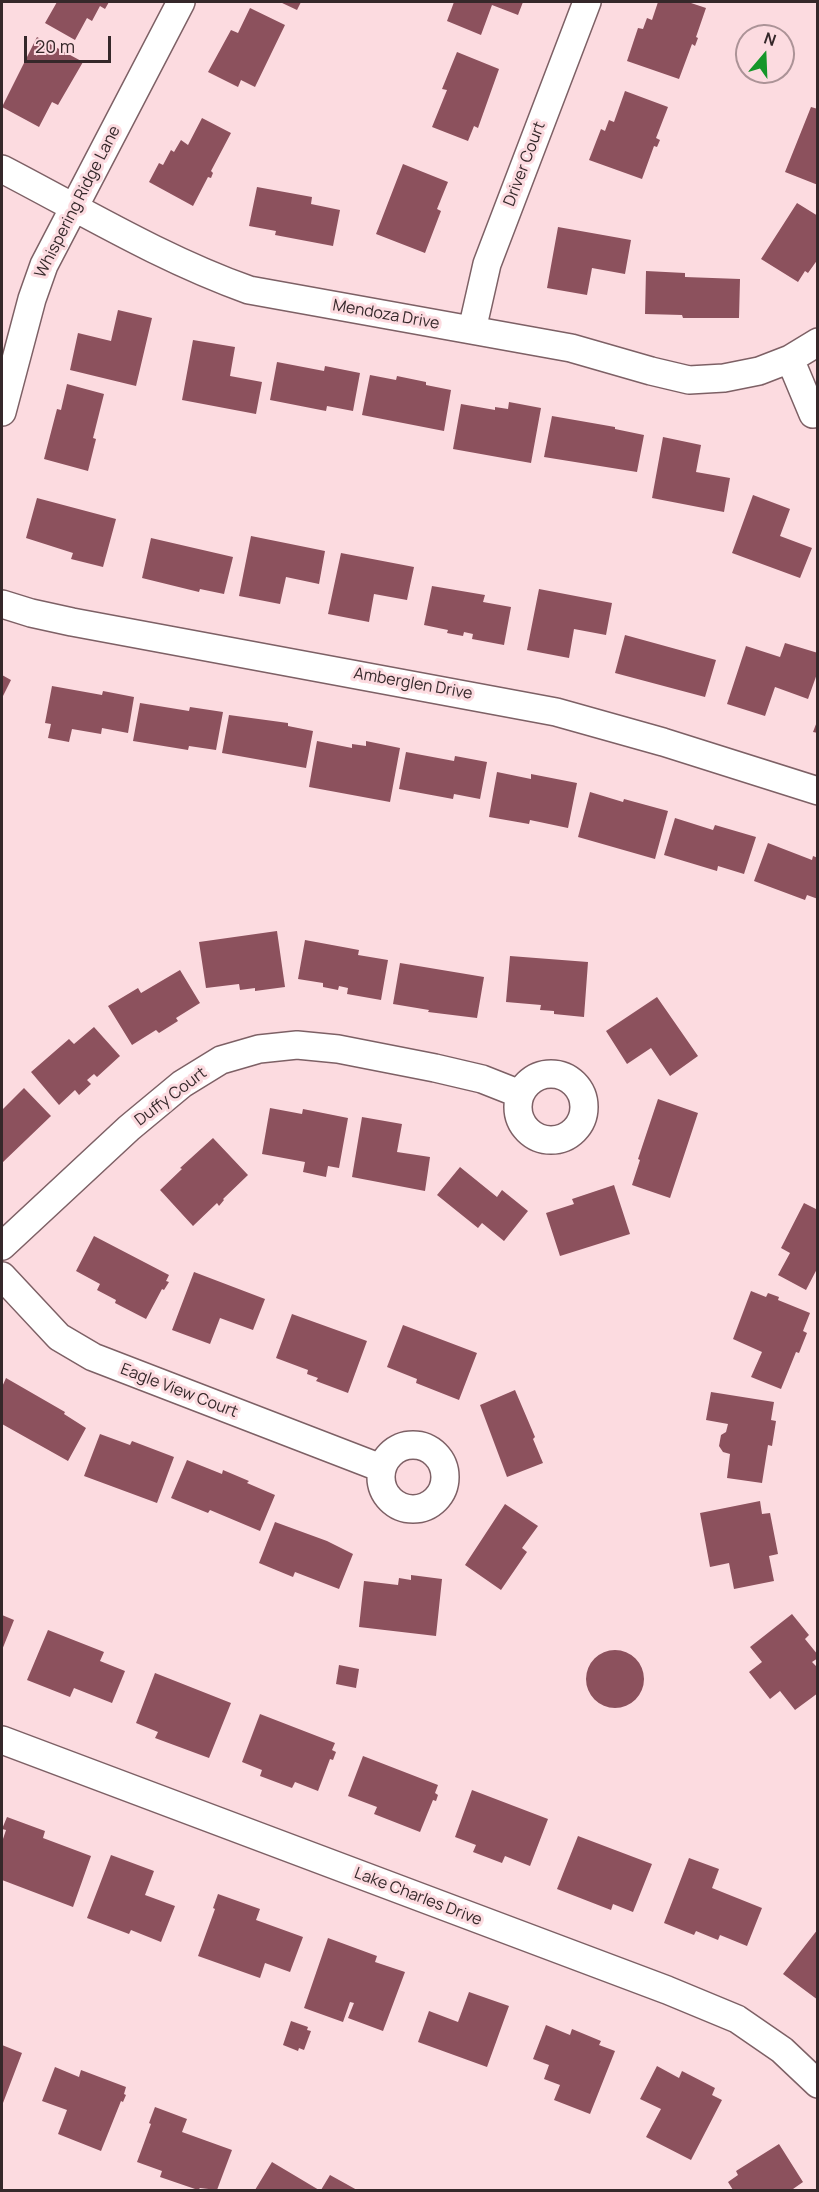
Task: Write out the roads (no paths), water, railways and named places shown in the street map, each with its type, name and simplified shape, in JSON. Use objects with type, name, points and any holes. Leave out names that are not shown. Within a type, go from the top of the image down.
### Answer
[{"type":"street","name":"Whispering Ridge Lane","points":[[2,412],[32,299],[44,264],[181,2]]},
{"type":"street","name":"Driver Court","points":[[472,330],[487,264],[587,2]]},
{"type":"street","name":"Mendoza Drive","points":[[2,169],[163,254],[210,276],[249,290],[571,348],[689,380],[724,378],[759,371],[790,359],[818,342]]},
{"type":"street","points":[[790,359],[813,414]]},
{"type":"street","name":"Amberglen Drive","points":[[2,604],[72,622],[556,712],[663,742],[818,791]]},
{"type":"street","name":"Duffy Court","points":[[2,1246],[129,1128],[182,1084],[221,1060],[250,1051],[297,1045],[338,1049],[473,1077],[520,1094]]},
{"type":"street","name":"Eagle View Court","points":[[2,1276],[59,1337],[93,1357],[381,1468]]},
{"type":"street","name":"Lake Charles Drive","points":[[2,1740],[667,1990],[727,2015],[782,2050],[818,2084]]}]
